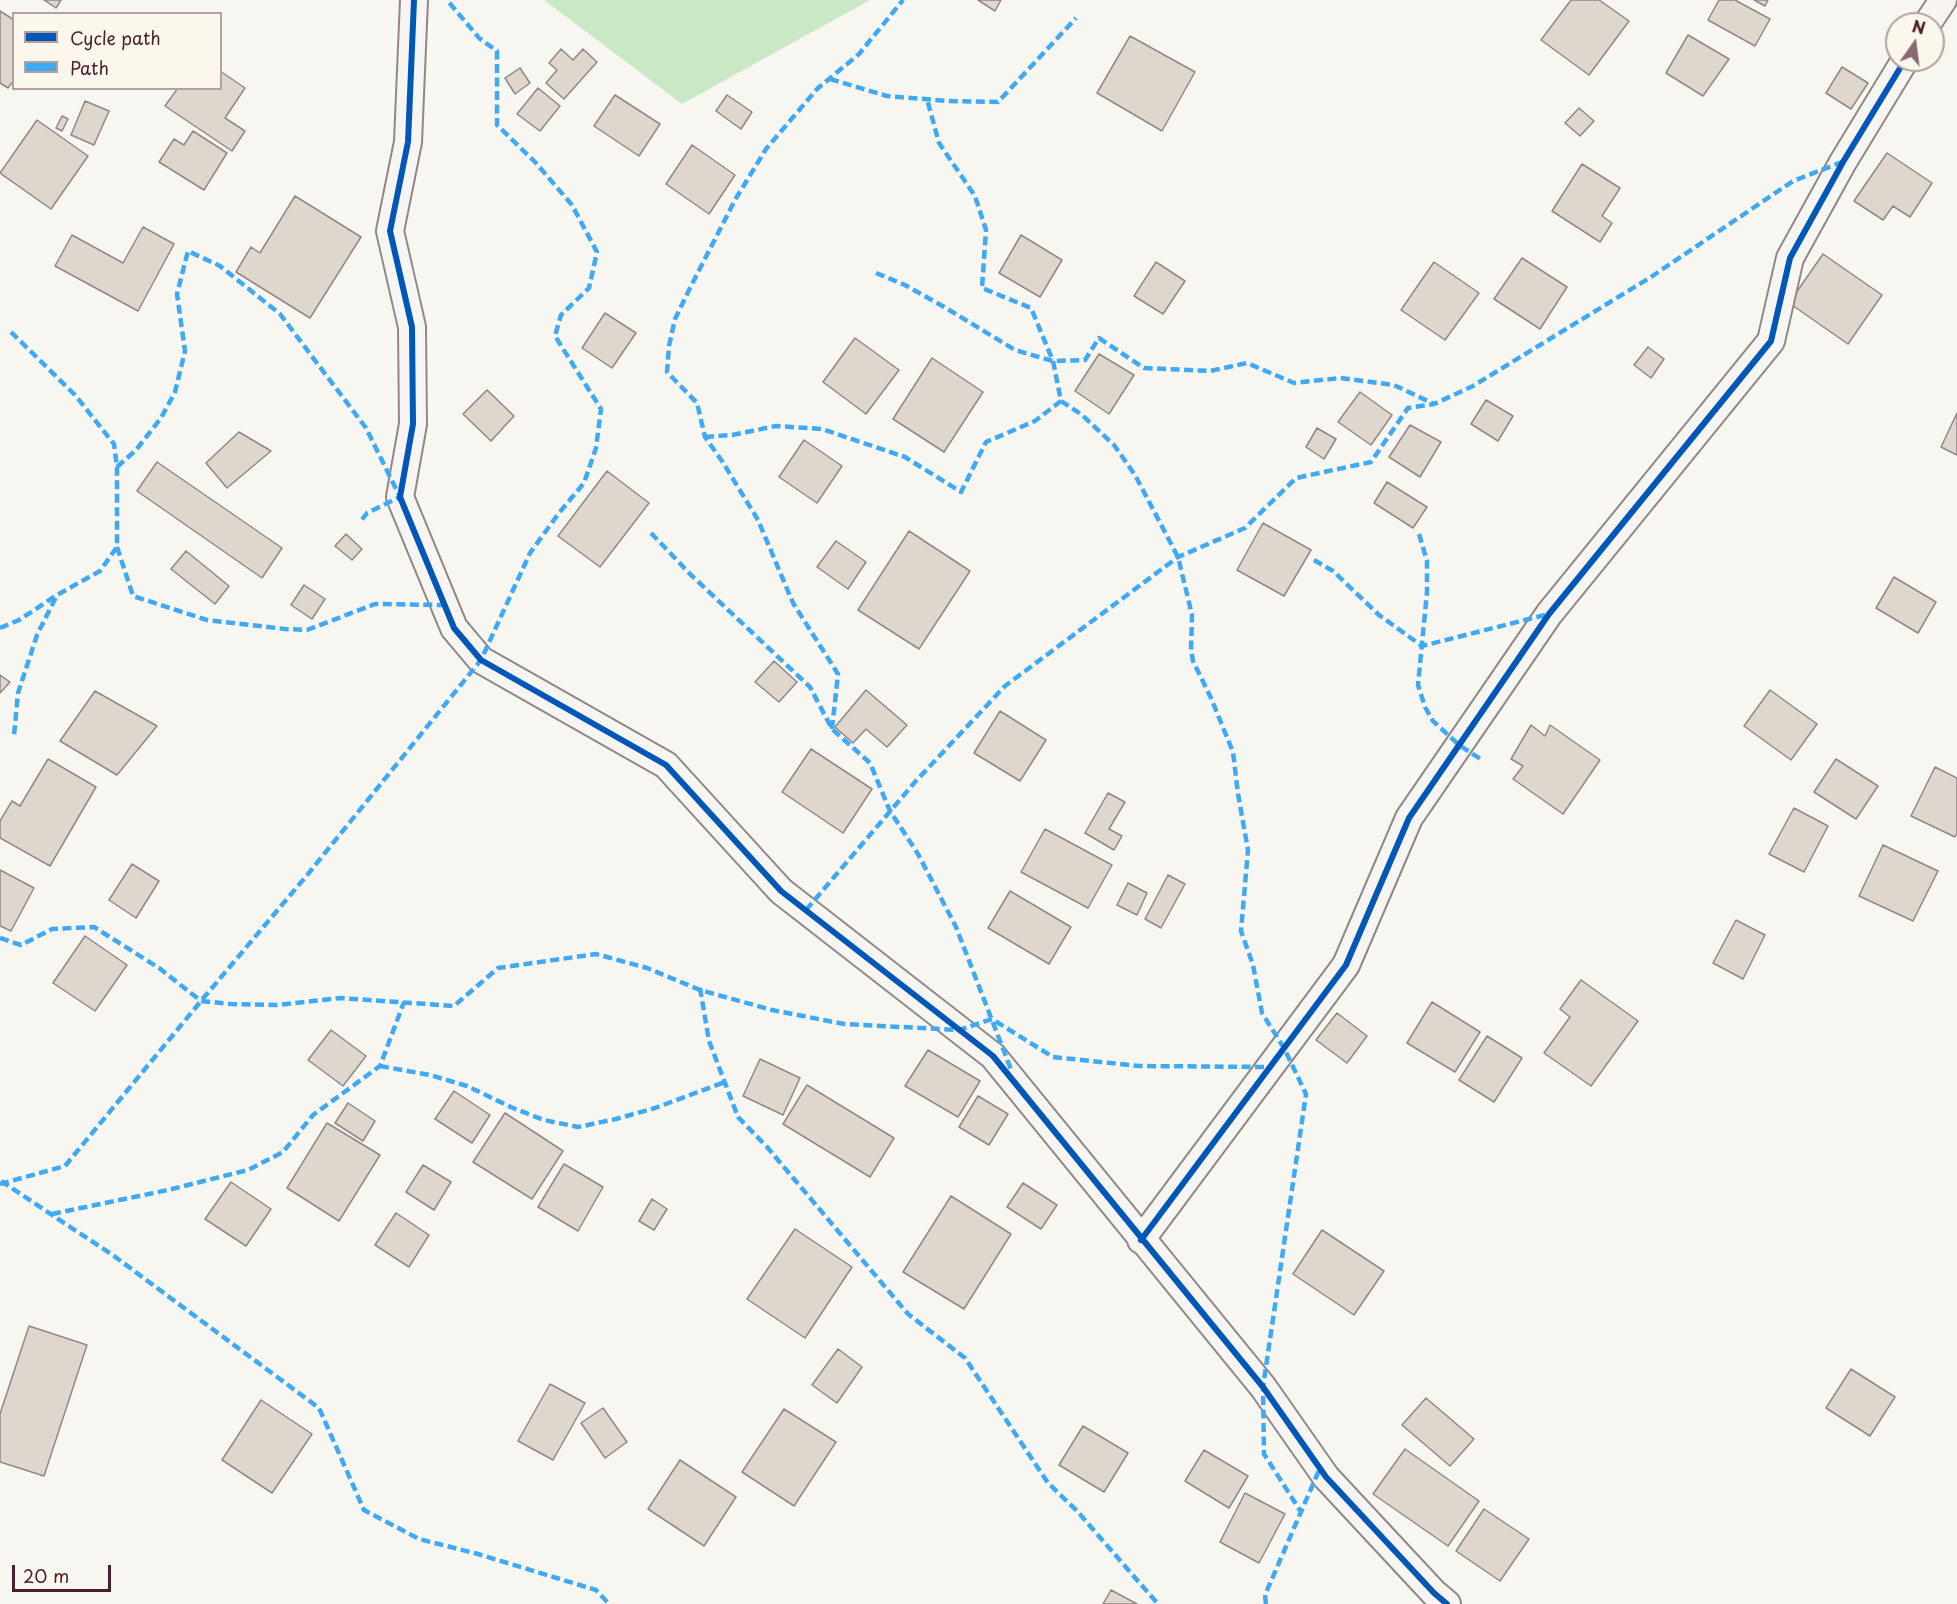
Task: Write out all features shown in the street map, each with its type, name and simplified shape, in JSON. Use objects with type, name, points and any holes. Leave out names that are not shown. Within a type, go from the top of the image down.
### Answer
[{"type":"street","points":[[414,0],[408,142],[390,231],[412,327],[413,424],[399,497],[454,628],[481,660],[666,765],[781,891],[993,1056],[1263,1387],[1326,1478],[1447,1604]]},
{"type":"street","points":[[1141,1240],[1346,965],[1409,818],[1549,614],[1771,341],[1790,258],[1843,162],[1898,72]]},
{"type":"green space","points":[[544,0],[870,0],[682,104]]},
{"type":"building","points":[[44,0],[61,0],[56,8]]},
{"type":"building","points":[[978,0],[1001,0],[995,11]]},
{"type":"building","points":[[1571,0],[1599,0],[1629,21],[1589,75],[1541,40]]},
{"type":"building","points":[[1719,0],[1735,0],[1770,19],[1755,46],[1708,20]]},
{"type":"building","points":[[1754,0],[1768,0],[1765,6]]},
{"type":"building","points":[[0,11],[12,19],[12,83],[8,88],[0,83]]},
{"type":"building","points":[[1688,35],[1729,59],[1703,96],[1666,73]]},
{"type":"building","points":[[1130,36],[1195,72],[1162,131],[1097,93]]},
{"type":"building","points":[[561,49],[573,60],[583,49],[597,62],[564,99],[546,83],[557,70],[549,63]]},
{"type":"building","points":[[1842,67],[1868,83],[1851,109],[1826,93]]},
{"type":"building","points":[[520,68],[530,83],[515,94],[505,78]]},
{"type":"building","points":[[222,72],[245,88],[225,118],[245,131],[232,151],[165,106],[177,90],[222,90]]},
{"type":"building","points":[[538,88],[560,106],[540,131],[517,114]]},
{"type":"building","points":[[615,95],[660,124],[639,156],[594,126]]},
{"type":"building","points":[[727,95],[752,112],[741,129],[716,111]]},
{"type":"building","points":[[85,101],[109,111],[94,145],[71,135]]},
{"type":"building","points":[[1579,108],[1594,121],[1580,136],[1565,123]]},
{"type":"building","points":[[62,116],[68,119],[62,131],[56,128]]},
{"type":"building","points":[[37,120],[88,156],[51,209],[0,173]]},
{"type":"building","points":[[193,131],[227,153],[204,190],[159,162],[174,139],[184,145]]},
{"type":"building","points":[[692,145],[735,175],[709,214],[666,184]]},
{"type":"building","points":[[1887,153],[1932,183],[1910,217],[1893,206],[1883,220],[1854,201]]},
{"type":"building","points":[[1582,164],[1620,188],[1602,216],[1612,223],[1600,242],[1552,211]]},
{"type":"building","points":[[295,196],[361,237],[310,318],[236,272],[251,247],[260,253]]},
{"type":"building","points":[[143,227],[174,244],[138,311],[55,266],[72,235],[123,263]]},
{"type":"building","points":[[1021,235],[1062,260],[1040,297],[999,273]]},
{"type":"building","points":[[1823,254],[1882,295],[1848,344],[1789,303]]},
{"type":"building","points":[[1522,258],[1567,287],[1540,329],[1494,299]]},
{"type":"building","points":[[1156,262],[1185,281],[1163,314],[1134,296]]},
{"type":"building","points":[[1434,262],[1479,293],[1445,340],[1401,310]]},
{"type":"building","points":[[605,313],[636,333],[612,368],[582,348]]},
{"type":"building","points":[[855,338],[899,370],[866,414],[823,382]]},
{"type":"building","points":[[1648,347],[1664,359],[1651,378],[1634,365]]},
{"type":"building","points":[[1099,354],[1134,375],[1109,414],[1075,391]]},
{"type":"building","points":[[932,358],[983,392],[944,452],[893,419]]},
{"type":"building","points":[[487,390],[514,416],[491,441],[463,414]]},
{"type":"building","points":[[1360,392],[1392,415],[1371,445],[1338,422]]},
{"type":"building","points":[[1486,400],[1513,416],[1498,441],[1471,424]]},
{"type":"building","points":[[1957,413],[1957,455],[1941,447]]},
{"type":"building","points":[[1410,425],[1441,442],[1420,477],[1389,457]]},
{"type":"building","points":[[1317,428],[1336,439],[1324,459],[1306,447]]},
{"type":"building","points":[[239,432],[271,451],[227,488],[206,463]]},
{"type":"building","points":[[804,440],[842,466],[817,503],[779,477]]},
{"type":"building","points":[[157,462],[282,548],[262,578],[137,491]]},
{"type":"building","points":[[607,471],[649,503],[600,567],[558,536]]},
{"type":"building","points":[[1387,482],[1427,507],[1413,528],[1374,503]]},
{"type":"building","points":[[1263,523],[1311,550],[1284,596],[1237,570]]},
{"type":"building","points":[[909,531],[970,571],[919,649],[858,610]]},
{"type":"building","points":[[346,534],[362,549],[352,560],[335,546]]},
{"type":"building","points":[[836,541],[866,562],[848,589],[817,567]]},
{"type":"building","points":[[186,551],[229,586],[215,604],[171,569]]},
{"type":"building","points":[[1894,577],[1936,602],[1918,633],[1876,608]]},
{"type":"building","points":[[304,585],[325,599],[312,619],[291,605]]},
{"type":"building","points":[[774,661],[797,682],[779,702],[755,682]]},
{"type":"building","points":[[0,675],[10,682],[0,693]]},
{"type":"building","points":[[866,690],[907,725],[887,747],[866,729],[853,743],[835,727]]},
{"type":"building","points":[[1770,690],[1817,724],[1791,760],[1744,726]]},
{"type":"building","points":[[95,691],[157,726],[117,775],[60,741]]},
{"type":"building","points":[[1000,711],[1046,740],[1020,781],[974,753]]},
{"type":"building","points":[[1531,725],[1545,736],[1550,725],[1600,760],[1563,814],[1513,779],[1523,766],[1511,759]]},
{"type":"building","points":[[811,749],[872,789],[843,833],[782,792]]},
{"type":"building","points":[[48,759],[96,787],[50,866],[0,838],[0,821],[12,801],[20,806]]},
{"type":"building","points":[[1836,759],[1878,786],[1856,819],[1814,792]]},
{"type":"building","points":[[1935,767],[1957,778],[1957,833],[1955,837],[1911,816]]},
{"type":"building","points":[[1108,793],[1125,802],[1109,829],[1122,836],[1114,850],[1085,833]]},
{"type":"building","points":[[1794,808],[1828,826],[1804,872],[1769,854]]},
{"type":"building","points":[[1045,829],[1112,865],[1088,908],[1021,872]]},
{"type":"building","points":[[1883,845],[1938,871],[1913,921],[1859,896]]},
{"type":"building","points":[[132,864],[159,881],[136,918],[109,900]]},
{"type":"building","points":[[0,870],[34,888],[11,931],[0,926]]},
{"type":"building","points":[[1168,875],[1185,884],[1161,928],[1145,919]]},
{"type":"building","points":[[1128,883],[1147,893],[1137,915],[1117,905]]},
{"type":"building","points":[[1010,891],[1071,927],[1049,964],[988,928]]},
{"type":"building","points":[[1736,920],[1765,935],[1743,979],[1713,963]]},
{"type":"building","points":[[85,936],[127,965],[95,1011],[53,983]]},
{"type":"building","points":[[1581,980],[1638,1021],[1591,1086],[1544,1053],[1570,1017],[1560,1009]]},
{"type":"building","points":[[1432,1002],[1480,1032],[1455,1072],[1407,1043]]},
{"type":"building","points":[[1337,1013],[1367,1036],[1347,1063],[1316,1040]]},
{"type":"building","points":[[331,1030],[366,1056],[343,1086],[308,1060]]},
{"type":"building","points":[[1487,1036],[1522,1058],[1494,1102],[1459,1080]]},
{"type":"building","points":[[928,1050],[980,1081],[958,1117],[905,1086]]},
{"type":"building","points":[[760,1059],[800,1078],[783,1115],[743,1096]]},
{"type":"building","points":[[807,1085],[894,1138],[870,1177],[783,1124]]},
{"type":"building","points":[[454,1091],[490,1115],[472,1143],[435,1119]]},
{"type":"building","points":[[978,1096],[1008,1114],[989,1145],[959,1127]]},
{"type":"building","points":[[348,1103],[375,1121],[363,1141],[335,1123]]},
{"type":"building","points":[[505,1113],[563,1151],[532,1199],[473,1162]]},
{"type":"building","points":[[327,1123],[380,1155],[339,1221],[287,1188]]},
{"type":"building","points":[[564,1164],[603,1187],[578,1231],[538,1207]]},
{"type":"building","points":[[423,1165],[451,1182],[434,1210],[406,1192]]},
{"type":"building","points":[[231,1182],[271,1209],[246,1246],[205,1219]]},
{"type":"building","points":[[1023,1183],[1057,1205],[1041,1229],[1007,1207]]},
{"type":"building","points":[[951,1196],[1011,1234],[964,1309],[903,1272]]},
{"type":"building","points":[[652,1199],[667,1209],[654,1230],[639,1221]]},
{"type":"building","points":[[396,1213],[429,1235],[409,1267],[375,1245]]},
{"type":"building","points":[[795,1229],[852,1267],[805,1338],[747,1299]]},
{"type":"building","points":[[1322,1230],[1384,1271],[1354,1315],[1293,1274]]},
{"type":"building","points":[[29,1326],[87,1345],[44,1476],[0,1462],[0,1414]]},
{"type":"building","points":[[838,1349],[862,1367],[837,1403],[812,1385]]},
{"type":"building","points":[[1851,1369],[1895,1397],[1870,1436],[1826,1408]]},
{"type":"building","points":[[550,1384],[585,1403],[553,1460],[518,1441]]},
{"type":"building","points":[[1426,1398],[1474,1439],[1450,1466],[1402,1425]]},
{"type":"building","points":[[261,1400],[312,1434],[272,1493],[222,1460]]},
{"type":"building","points":[[603,1408],[627,1442],[605,1458],[581,1423]]},
{"type":"building","points":[[784,1409],[836,1442],[794,1506],[742,1472]]},
{"type":"building","points":[[1083,1426],[1128,1453],[1104,1492],[1059,1465]]},
{"type":"building","points":[[1405,1449],[1479,1501],[1448,1546],[1373,1494]]},
{"type":"building","points":[[1204,1450],[1248,1476],[1229,1508],[1185,1481]]},
{"type":"building","points":[[680,1460],[736,1497],[704,1546],[648,1509]]},
{"type":"building","points":[[1245,1493],[1285,1514],[1259,1563],[1220,1542]]},
{"type":"building","points":[[1484,1509],[1529,1539],[1500,1581],[1456,1551]]},
{"type":"building","points":[[1111,1590],[1137,1604],[1103,1604]]},
{"type":"marked path","points":[[0,1184],[65,1166],[308,874],[481,660],[530,553],[584,483],[596,448],[601,409],[555,336],[561,315],[589,288],[597,252],[572,205],[535,162],[497,125],[497,51],[479,38],[447,0]]},
{"type":"marked path","points":[[832,729],[838,674],[793,603],[758,520],[705,437],[697,403],[667,372],[669,346],[675,319],[690,288],[735,200],[766,149],[817,89],[859,54],[903,0]]},
{"type":"marked path","points":[[830,79],[887,96],[998,102],[1076,18]]},
{"type":"marked path","points":[[705,437],[732,435],[776,426],[822,429],[905,457],[961,492],[986,442],[1035,421],[1061,401],[1053,361],[1031,308],[982,288],[986,230],[975,196],[939,143],[927,99]]},
{"type":"marked path","points":[[806,910],[915,782],[1005,686],[1178,557],[1245,528],[1296,478],[1371,462],[1408,408],[1434,404],[1473,386],[1651,277],[1793,181],[1842,162]]},
{"type":"marked path","points":[[117,467],[136,450],[161,418],[175,392],[185,351],[177,294],[188,251],[220,266],[280,314],[366,428],[400,497],[367,513],[361,521]]},
{"type":"marked path","points":[[876,273],[905,285],[1015,350],[1053,361],[1085,360],[1099,338],[1144,368],[1210,371],[1247,363],[1294,383],[1340,378],[1394,385],[1434,404]]},
{"type":"marked path","points":[[11,332],[75,395],[114,444],[117,467],[117,547],[100,571],[57,595],[37,635],[18,693],[14,736]]},
{"type":"marked path","points":[[1061,401],[1082,415],[1114,445],[1135,475],[1178,557],[1192,615],[1193,661],[1233,752],[1248,850],[1241,931],[1253,965],[1262,1013],[1284,1048],[1306,1094],[1263,1387],[1264,1454],[1301,1512]]},
{"type":"marked path","points":[[651,533],[691,575],[810,687],[832,729],[870,763],[890,811],[918,854],[956,927],[1012,1072]]},
{"type":"marked path","points":[[1419,534],[1427,561],[1427,592],[1418,685],[1425,707],[1433,721],[1459,745],[1482,760]]},
{"type":"marked path","points":[[117,547],[133,596],[207,620],[307,630],[375,604],[444,605]]},
{"type":"marked path","points":[[1314,560],[1333,571],[1379,615],[1422,646],[1549,614]]},
{"type":"marked path","points":[[0,628],[19,620],[57,595]]},
{"type":"marked path","points":[[0,938],[21,945],[52,929],[94,927],[159,968],[201,1001],[231,1004],[277,1005],[340,998],[454,1006],[498,968],[596,954],[647,968],[700,990],[772,1010],[844,1024],[959,1030],[992,1019],[1053,1057],[1139,1066],[1270,1067]]},
{"type":"marked path","points":[[700,988],[709,1041],[738,1117],[767,1147],[908,1314],[965,1358],[1048,1483],[1077,1511],[1158,1604]]},
{"type":"marked path","points":[[52,1214],[168,1190],[248,1170],[283,1152],[313,1115],[380,1066],[404,1002]]},
{"type":"marked path","points":[[380,1066],[430,1075],[467,1086],[544,1120],[578,1127],[655,1108],[725,1082]]},
{"type":"marked path","points":[[1,1181],[114,1256],[319,1408],[364,1510],[419,1539],[478,1554],[596,1590],[609,1604]]},
{"type":"marked path","points":[[1266,1604],[1265,1595],[1320,1468]]},
{"type":"cycle path","points":[[414,0],[408,142],[390,231],[412,327],[413,424],[400,497],[454,628],[481,660],[666,765],[781,891],[993,1056],[1263,1387],[1326,1477],[1434,1593],[1447,1604]]},
{"type":"cycle path","points":[[1141,1240],[1346,965],[1409,818],[1549,614],[1771,341],[1790,258],[1843,162],[1898,72]]}]
